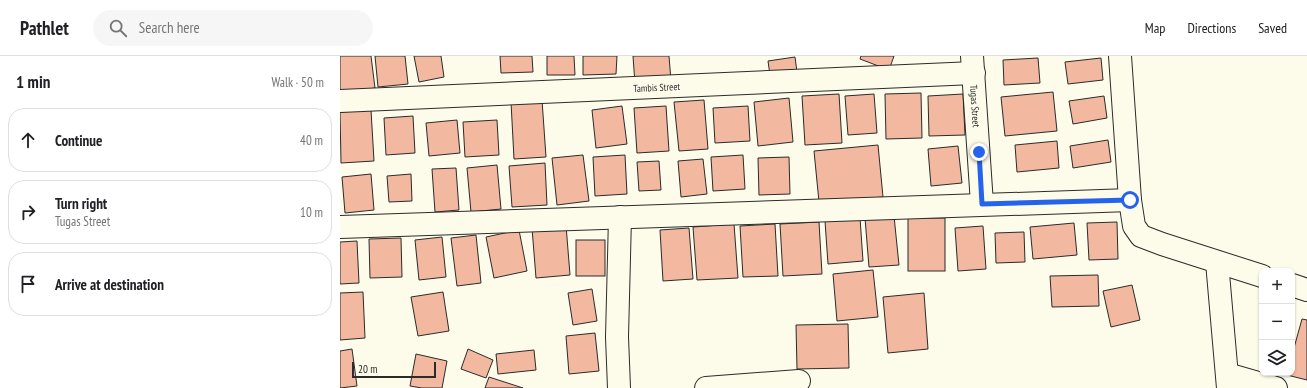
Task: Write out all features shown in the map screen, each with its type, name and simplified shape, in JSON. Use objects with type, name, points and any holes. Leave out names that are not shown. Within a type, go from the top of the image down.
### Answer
[{"type":"street","points":[[1120,56],[1130,200],[1134,226],[1141,236],[1259,275]]},
{"type":"street","name":"Tambis Street","points":[[340,101],[973,65]]},
{"type":"street","name":"Tugas Street","points":[[973,65],[982,204]]},
{"type":"street","points":[[340,228],[982,204],[1130,200]]},
{"type":"street","points":[[619,388],[617,337],[620,217]]},
{"type":"street","points":[[1217,262],[1228,381],[1276,388]]},
{"type":"street","points":[[1295,287],[1307,290]]},
{"type":"street","points":[[706,388],[799,381]]},
{"type":"building","points":[[340,56],[371,56],[375,88],[340,93]]},
{"type":"building","points":[[375,56],[405,56],[408,84],[378,87]]},
{"type":"building","points":[[414,56],[441,56],[444,77],[419,82]]},
{"type":"building","points":[[500,56],[532,56],[533,72],[501,73]]},
{"type":"building","points":[[547,56],[574,56],[575,75],[547,75]]},
{"type":"building","points":[[583,56],[617,56],[616,74],[583,75]]},
{"type":"building","points":[[633,56],[669,56],[671,81],[635,84]]},
{"type":"building","points":[[861,56],[894,56],[889,70],[860,59]]},
{"type":"building","points":[[795,57],[797,72],[770,75],[768,61]]},
{"type":"building","points":[[1038,58],[1040,83],[1004,85],[1003,60]]},
{"type":"building","points":[[1101,58],[1103,80],[1068,84],[1065,62]]},
{"type":"building","points":[[1053,92],[1057,131],[1005,136],[1001,97]]},
{"type":"building","points":[[921,93],[922,138],[886,139],[885,94]]},
{"type":"building","points":[[839,94],[842,143],[805,145],[802,96]]},
{"type":"building","points":[[874,94],[877,133],[848,135],[845,96]]},
{"type":"building","points":[[963,94],[965,135],[929,136],[928,96]]},
{"type":"building","points":[[1104,96],[1107,118],[1073,124],[1069,101]]},
{"type":"building","points":[[789,98],[793,142],[758,146],[754,102]]},
{"type":"building","points":[[542,100],[546,157],[514,159],[511,102]]},
{"type":"building","points":[[704,100],[708,149],[679,151],[674,102]]},
{"type":"building","points":[[622,106],[627,144],[596,148],[592,110]]},
{"type":"building","points":[[666,106],[669,151],[637,153],[634,108]]},
{"type":"building","points":[[748,106],[750,141],[715,143],[713,108]]},
{"type":"building","points":[[371,110],[374,161],[341,163],[340,112]]},
{"type":"building","points":[[413,116],[415,153],[386,155],[384,118]]},
{"type":"building","points":[[457,120],[460,153],[429,156],[426,123]]},
{"type":"building","points":[[497,120],[499,155],[465,157],[463,122]]},
{"type":"building","points":[[1108,140],[1111,162],[1073,168],[1070,146]]},
{"type":"building","points":[[1057,141],[1059,168],[1017,172],[1015,145]]},
{"type":"building","points":[[878,145],[883,197],[819,202],[814,151]]},
{"type":"building","points":[[958,146],[962,183],[931,186],[928,149]]},
{"type":"building","points":[[583,155],[589,201],[557,205],[552,158]]},
{"type":"building","points":[[625,155],[627,194],[595,196],[593,157]]},
{"type":"building","points":[[743,155],[745,189],[713,191],[711,157]]},
{"type":"building","points":[[789,157],[790,194],[759,195],[758,158]]},
{"type":"building","points":[[703,159],[707,194],[681,197],[678,161]]},
{"type":"building","points":[[659,161],[661,190],[639,191],[637,162]]},
{"type":"building","points":[[545,163],[547,205],[512,207],[509,166]]},
{"type":"building","points":[[497,165],[501,209],[471,212],[467,168]]},
{"type":"building","points":[[456,168],[459,210],[435,212],[432,169]]},
{"type":"building","points":[[371,174],[374,210],[345,213],[342,177]]},
{"type":"building","points":[[411,174],[412,201],[389,202],[387,176]]},
{"type":"building","points":[[894,216],[899,265],[869,267],[865,218]]},
{"type":"building","points":[[860,218],[863,261],[828,264],[825,221]]},
{"type":"building","points":[[908,218],[945,218],[945,271],[908,271]]},
{"type":"building","points":[[819,222],[822,274],[783,276],[780,224]]},
{"type":"building","points":[[1117,222],[1118,259],[1089,260],[1087,223]]},
{"type":"building","points":[[1074,223],[1077,255],[1033,259],[1030,227]]},
{"type":"building","points":[[734,224],[738,278],[697,280],[693,227]]},
{"type":"building","points":[[775,224],[778,276],[743,277],[740,226]]},
{"type":"building","points":[[566,225],[570,275],[536,278],[532,228]]},
{"type":"building","points":[[983,226],[986,269],[958,271],[955,228]]},
{"type":"building","points":[[689,228],[693,279],[663,281],[660,230]]},
{"type":"building","points":[[519,230],[527,271],[494,278],[486,237]]},
{"type":"building","points":[[1024,232],[1025,262],[996,263],[995,233]]},
{"type":"building","points":[[476,235],[481,283],[457,286],[451,238]]},
{"type":"building","points":[[442,237],[446,277],[419,280],[415,240]]},
{"type":"building","points":[[401,238],[402,277],[370,278],[369,239]]},
{"type":"building","points":[[576,240],[605,240],[605,276],[576,276]]},
{"type":"building","points":[[357,241],[359,283],[340,284],[340,242]]},
{"type":"building","points":[[873,270],[878,317],[837,321],[833,274]]},
{"type":"building","points":[[1098,275],[1099,306],[1052,307],[1050,276]]},
{"type":"building","points":[[1132,285],[1140,320],[1111,327],[1103,291]]},
{"type":"building","points":[[592,289],[597,321],[573,325],[568,293]]},
{"type":"building","points":[[363,292],[365,338],[340,340],[340,293]]},
{"type":"building","points":[[443,292],[449,331],[418,336],[411,297]]},
{"type":"building","points":[[924,293],[928,349],[888,353],[883,297]]},
{"type":"building","points":[[1302,319],[1307,320],[1307,380],[1291,376],[1295,376],[1295,344]]},
{"type":"building","points":[[848,324],[849,368],[797,369],[796,325]]},
{"type":"building","points":[[595,333],[599,371],[569,374],[566,336]]},
{"type":"building","points":[[352,349],[357,386],[340,388],[340,351]]},
{"type":"building","points":[[468,349],[493,360],[486,378],[461,369]]},
{"type":"building","points":[[534,350],[536,370],[498,374],[496,354]]},
{"type":"building","points":[[416,354],[447,361],[442,388],[422,388],[410,386]]},
{"type":"building","points":[[489,377],[523,388],[485,388]]},
{"type":"route","points":[[979,152],[982,204],[1130,200]]}]
